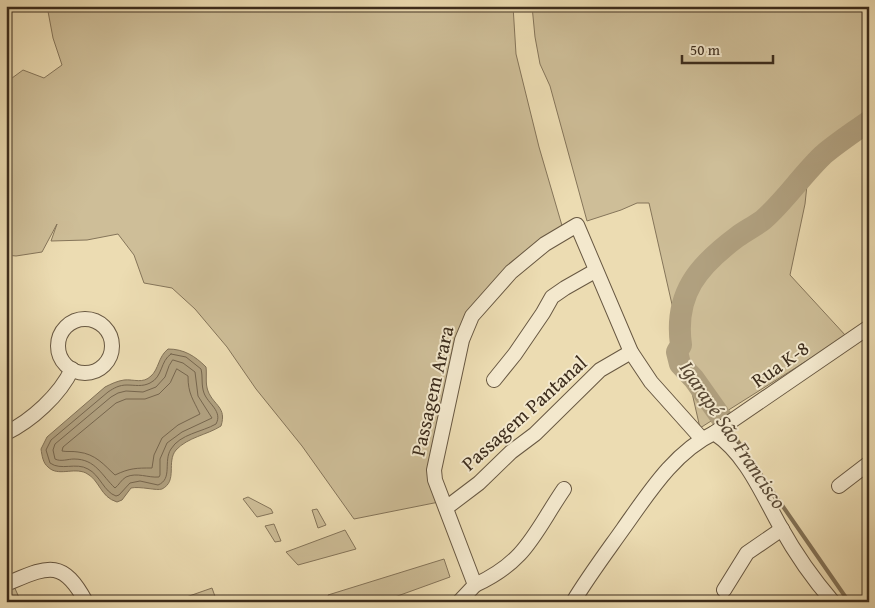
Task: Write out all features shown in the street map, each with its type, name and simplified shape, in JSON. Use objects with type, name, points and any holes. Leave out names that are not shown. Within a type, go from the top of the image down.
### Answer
[{"type":"street","name":"Passagem Arara","points":[[475,585],[434,480],[434,470],[462,340],[469,322],[481,303],[511,272],[545,244],[576,225],[596,271]]},
{"type":"street","points":[[494,380],[515,354],[552,297],[596,271],[632,352],[651,382],[717,431],[726,441],[752,475],[782,529],[818,585],[833,602]]},
{"type":"street","name":"Rua K-8","points":[[574,602],[584,584],[649,493],[671,467],[717,431],[869,327]]},
{"type":"street","name":"Passagem Pantanal","points":[[446,508],[480,482],[511,452],[535,434],[600,370],[632,352]]},
{"type":"street","points":[[6,433],[18,428],[31,418],[58,392],[72,369]]},
{"type":"street","points":[[839,486],[869,463]]},
{"type":"street","points":[[459,602],[475,585],[494,576],[512,563],[524,551],[564,490]]},
{"type":"street","points":[[724,590],[747,553],[782,529]]},
{"type":"street","points":[[6,584],[38,571],[59,570],[71,579],[86,602]]},
{"type":"shaded area","points":[[47,6],[513,6],[516,54],[539,147],[563,229],[480,305],[431,468],[439,502],[354,519],[302,446],[256,389],[227,347],[195,309],[172,288],[144,283],[134,255],[118,234],[87,240],[51,241],[57,224],[42,252],[16,256],[6,255],[6,93],[8,81],[23,70],[44,78],[62,65],[53,38]]},
{"type":"shaded area","points":[[532,6],[869,6],[869,133],[846,140],[827,150],[802,175],[807,185],[805,204],[790,275],[846,336],[700,428],[649,203],[637,203],[587,221],[550,86],[540,64]]},
{"type":"shaded area","points":[[248,497],[271,509],[273,513],[257,517],[243,499]]},
{"type":"shaded area","points":[[317,509],[326,525],[318,528],[312,510]]},
{"type":"shaded area","points":[[274,524],[281,541],[275,542],[265,526]]},
{"type":"shaded area","points":[[345,530],[356,549],[298,565],[286,552]]},
{"type":"shaded area","points":[[444,559],[450,577],[381,602],[330,602],[328,595]]},
{"type":"shaded area","points":[[13,584],[21,602],[6,602],[6,588]]},
{"type":"shaded area","points":[[212,588],[217,602],[172,602]]},
{"type":"water","points":[[168,349],[179,350],[189,354],[206,367],[208,391],[221,411],[222,420],[221,426],[186,442],[176,450],[172,460],[170,481],[167,486],[162,489],[131,488],[122,500],[117,502],[111,500],[91,476],[86,473],[81,471],[56,471],[46,465],[41,449],[47,437],[105,387],[121,380],[142,381],[148,378],[154,373],[162,356]]},
{"type":"waterway","name":"Igarapé São Francisco","points":[[723,420],[694,379],[680,364],[677,352],[681,345],[681,311],[685,296],[700,270],[711,259],[740,235],[763,220],[823,155],[869,121]]},
{"type":"waterway","name":"Igarapé São Francisco","points":[[728,427],[849,602]]}]
